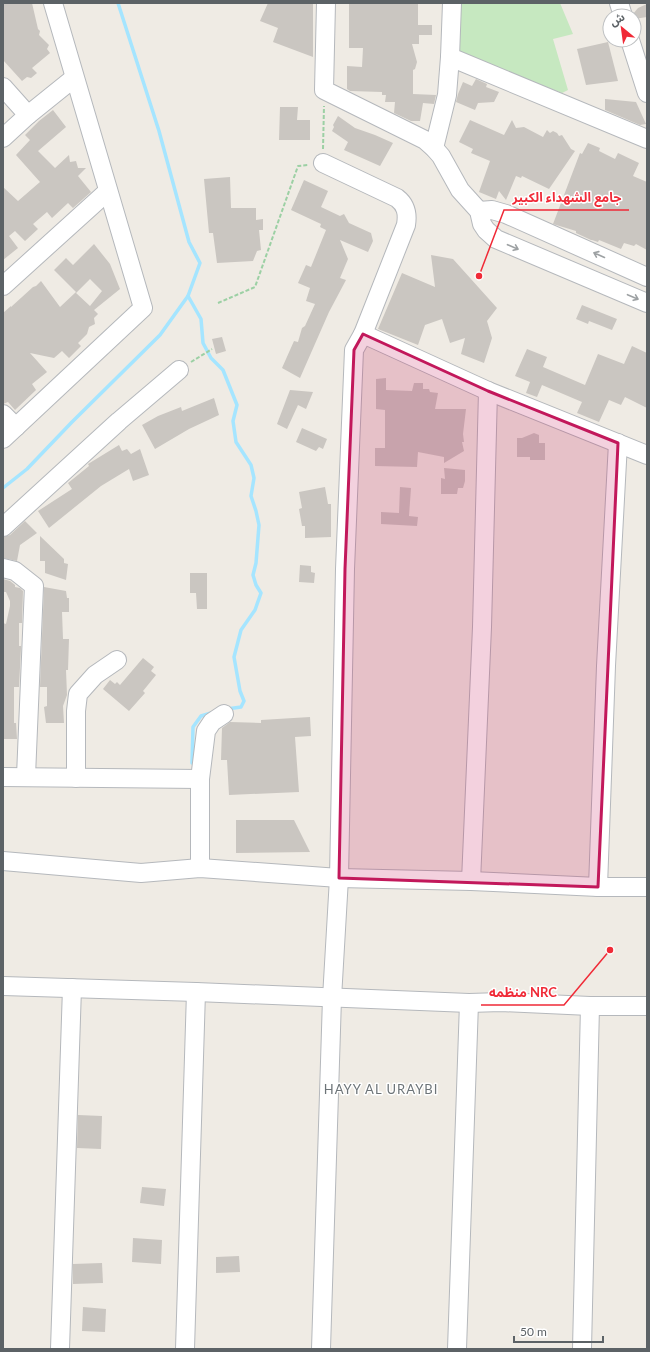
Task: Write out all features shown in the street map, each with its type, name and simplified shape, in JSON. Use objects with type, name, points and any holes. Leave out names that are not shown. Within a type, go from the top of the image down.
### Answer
[{"type":"street","points":[[3,414],[9,433],[143,308],[53,3]]},
{"type":"street","points":[[326,3],[324,90],[425,140],[441,156],[460,190],[479,211],[482,224],[496,239],[647,303]]},
{"type":"street","points":[[434,148],[447,95],[452,3]]},
{"type":"street","points":[[633,48],[647,93]]},
{"type":"street","points":[[450,57],[647,139]]},
{"type":"street","points":[[3,138],[28,115],[74,78]]},
{"type":"street","points":[[3,87],[28,115]]},
{"type":"street","points":[[321,1349],[332,998],[339,878],[345,569],[354,350],[363,334],[406,224],[407,213],[402,202],[397,198],[323,163]]},
{"type":"street","points":[[3,286],[108,191]]},
{"type":"street","points":[[479,211],[492,210],[506,214],[647,276]]},
{"type":"street","points":[[363,334],[488,391],[647,455]]},
{"type":"street","points":[[3,527],[119,421],[179,370]]},
{"type":"street","points":[[471,881],[482,627],[488,391]]},
{"type":"street","points":[[598,887],[606,666],[618,443]]},
{"type":"street","points":[[3,568],[16,571],[34,586],[26,776]]},
{"type":"street","points":[[76,778],[76,711],[78,694],[95,675],[117,660]]},
{"type":"street","points":[[200,868],[200,779],[206,732],[212,722],[224,714]]},
{"type":"street","points":[[3,776],[200,779]]},
{"type":"street","points":[[3,862],[141,873],[200,868],[339,878],[471,881],[647,888]]},
{"type":"street","points":[[3,986],[469,1003],[501,1002],[590,1006],[647,1006]]},
{"type":"street","points":[[60,1349],[72,988]]},
{"type":"street","points":[[185,1349],[196,992]]},
{"type":"street","points":[[456,1349],[469,1003]]},
{"type":"street","points":[[582,1349],[590,1006]]},
{"type":"path","points":[[218,303],[256,287],[298,166],[323,163],[324,90]]},
{"type":"path","points":[[194,360],[212,348]]},
{"type":"highlighted area","points":[[363,334],[488,391],[618,443],[598,887],[339,878],[345,569],[354,350]]},
{"type":"green space","points":[[459,3],[560,3],[573,34],[553,39],[568,90],[562,93],[457,53]]},
{"type":"building","points":[[3,3],[32,3],[38,29],[40,31],[39,35],[49,45],[47,49],[50,53],[32,68],[37,73],[31,78],[27,77],[22,81],[3,60]]},
{"type":"building","points":[[268,3],[313,3],[313,57],[273,42],[278,28],[260,21]]},
{"type":"building","points":[[349,3],[418,3],[418,25],[432,25],[432,35],[419,35],[419,44],[412,44],[417,62],[415,69],[413,70],[413,94],[436,95],[434,104],[423,103],[420,121],[411,121],[394,113],[395,102],[385,102],[386,95],[382,95],[382,92],[350,91],[347,89],[347,66],[362,67],[363,48],[349,48]]},
{"type":"building","points":[[647,4],[647,17],[642,18],[642,8],[638,8]]},
{"type":"building","points":[[602,43],[602,48],[610,48],[618,81],[586,85],[577,49]]},
{"type":"building","points":[[476,79],[487,84],[486,87],[499,92],[494,102],[478,103],[475,110],[456,102],[463,82],[472,86]]},
{"type":"building","points":[[605,99],[636,102],[646,124],[640,125],[605,110]]},
{"type":"building","points":[[280,107],[298,107],[297,120],[310,120],[310,140],[279,140]]},
{"type":"building","points":[[53,110],[66,127],[38,151],[55,168],[69,155],[70,162],[76,161],[78,168],[86,168],[78,176],[91,192],[73,208],[68,203],[52,218],[47,212],[33,224],[38,229],[25,241],[15,231],[9,236],[18,248],[3,260],[3,187],[18,201],[40,182],[16,155],[30,140],[25,135]]},
{"type":"building","points":[[338,116],[355,128],[393,143],[380,166],[344,150],[348,142],[332,131],[334,127],[333,125]]},
{"type":"building","points":[[470,120],[504,135],[512,120],[516,128],[524,127],[543,137],[547,130],[550,133],[553,131],[559,136],[562,135],[571,149],[575,151],[549,189],[522,176],[521,178],[516,176],[506,200],[499,191],[496,199],[479,192],[490,161],[471,153],[473,149],[459,142]]},
{"type":"building","points":[[588,143],[600,148],[599,151],[615,159],[618,153],[639,163],[633,176],[647,182],[647,250],[636,244],[634,246],[624,243],[621,249],[599,240],[598,242],[591,240],[576,233],[576,231],[553,224],[580,153],[582,154]]},
{"type":"building","points":[[230,177],[231,208],[256,208],[256,220],[263,219],[263,230],[259,230],[261,250],[257,251],[253,261],[217,263],[213,233],[209,233],[204,179]]},
{"type":"building","points":[[304,180],[328,191],[321,207],[340,216],[344,214],[349,223],[371,233],[373,241],[368,252],[340,240],[348,259],[340,278],[346,280],[329,312],[300,378],[282,368],[294,341],[298,342],[302,328],[305,326],[315,304],[306,301],[310,288],[298,283],[306,265],[311,267],[326,230],[320,227],[321,224],[291,210]]},
{"type":"building","points":[[94,244],[110,264],[120,289],[94,310],[98,314],[94,318],[95,324],[89,327],[87,334],[78,343],[81,346],[69,358],[62,351],[54,358],[30,353],[47,372],[32,384],[36,390],[15,410],[8,402],[3,404],[3,313],[41,281],[60,307],[76,292],[54,270],[66,258],[73,265]],"holes":[[[90,279],[102,291],[90,306],[76,293]]]},
{"type":"building","points":[[431,255],[453,259],[497,308],[487,321],[492,338],[484,363],[461,354],[465,338],[450,343],[442,319],[425,325],[418,345],[378,329],[402,273],[435,287]]},
{"type":"building","points":[[582,305],[617,319],[612,330],[589,321],[588,324],[576,319]]},
{"type":"building","points":[[222,337],[226,351],[216,354],[212,339]]},
{"type":"building","points":[[632,346],[647,353],[647,408],[625,397],[621,405],[609,400],[599,422],[577,413],[582,402],[542,385],[537,397],[526,393],[530,382],[515,376],[527,349],[547,357],[543,367],[585,385],[598,354],[624,364]]},
{"type":"building","points":[[386,378],[386,390],[412,391],[414,383],[423,383],[423,389],[429,389],[430,392],[438,393],[435,409],[466,409],[463,434],[464,442],[462,442],[464,451],[444,463],[444,457],[418,452],[417,467],[375,466],[375,448],[385,448],[385,410],[376,409],[376,379]]},
{"type":"building","points":[[290,390],[313,392],[306,409],[298,405],[287,429],[277,424]]},
{"type":"building","points":[[214,398],[219,415],[189,429],[155,449],[142,425],[158,416],[181,407],[182,411]]},
{"type":"building","points":[[302,428],[327,439],[323,449],[319,447],[316,451],[296,442]]},
{"type":"building","points":[[534,433],[539,435],[539,443],[545,443],[545,460],[530,460],[530,457],[517,457],[517,438],[522,438]]},
{"type":"building","points":[[119,445],[122,451],[127,449],[131,454],[140,449],[149,475],[133,481],[129,469],[101,486],[49,528],[38,511],[72,489],[68,483],[89,466],[88,464]]},
{"type":"building","points":[[444,468],[465,470],[465,481],[463,488],[458,488],[457,494],[441,494],[441,478],[445,479]]},
{"type":"building","points":[[325,487],[328,504],[331,504],[331,537],[305,538],[305,526],[302,526],[299,509],[302,508],[299,492]]},
{"type":"building","points":[[400,487],[411,488],[409,516],[418,517],[417,526],[381,524],[381,512],[399,513]]},
{"type":"building","points":[[25,521],[37,533],[20,545],[17,561],[3,558],[3,537],[10,535]]},
{"type":"building","points":[[40,536],[64,559],[64,563],[68,564],[66,580],[45,573],[45,561],[40,561]]},
{"type":"building","points":[[300,565],[311,566],[311,572],[315,573],[314,583],[299,582]]},
{"type":"building","points":[[190,573],[207,573],[207,609],[197,609],[196,593],[190,593]]},
{"type":"building","points":[[3,579],[10,581],[15,585],[15,587],[20,588],[23,591],[22,623],[19,623],[19,646],[21,646],[21,648],[19,687],[14,687],[14,723],[16,723],[17,739],[3,739],[3,623],[6,624],[10,601],[6,592],[3,592]]},
{"type":"building","points":[[44,587],[66,591],[67,598],[69,598],[69,612],[62,612],[63,639],[69,639],[68,670],[66,670],[67,695],[63,706],[64,723],[46,723],[44,707],[47,706],[47,687],[40,687]]},
{"type":"building","points":[[143,658],[154,667],[151,671],[156,675],[143,691],[145,693],[129,711],[103,689],[110,680],[115,684],[117,682],[120,685]]},
{"type":"building","points":[[310,717],[311,736],[295,737],[299,792],[229,795],[227,760],[221,760],[222,728],[230,722],[261,723],[261,720]]},
{"type":"building","points":[[236,820],[294,820],[310,852],[236,853]]},
{"type":"building","points":[[78,1115],[102,1116],[101,1149],[77,1148]]},
{"type":"building","points":[[142,1187],[166,1189],[164,1206],[140,1203]]},
{"type":"building","points":[[133,1238],[162,1240],[161,1264],[132,1262]]},
{"type":"building","points":[[239,1256],[240,1272],[216,1273],[216,1257]]},
{"type":"building","points":[[102,1263],[103,1283],[73,1284],[73,1264]]},
{"type":"building","points":[[83,1307],[106,1309],[105,1332],[82,1331]]},
{"type":"waterway","points":[[3,488],[27,469],[160,335],[188,296],[200,263],[189,242],[159,131],[118,3]]},
{"type":"waterway","points":[[188,296],[201,319],[203,343],[211,358],[223,370],[237,405],[233,421],[236,442],[251,465],[254,478],[251,496],[259,525],[256,563],[253,575],[256,585],[261,593],[255,610],[241,630],[234,657],[240,691],[244,701],[241,707],[227,709]]},
{"type":"waterway","points":[[192,763],[193,727],[201,716],[211,713]]},
{"type":"place","name":"جامع الشهداء الكبير","points":[[479,276]]},
{"type":"place","name":"منظمه NRC","points":[[610,950]]},
{"type":"district","name":"HAYY AL URAYBI","points":[[381,1089]]}]
